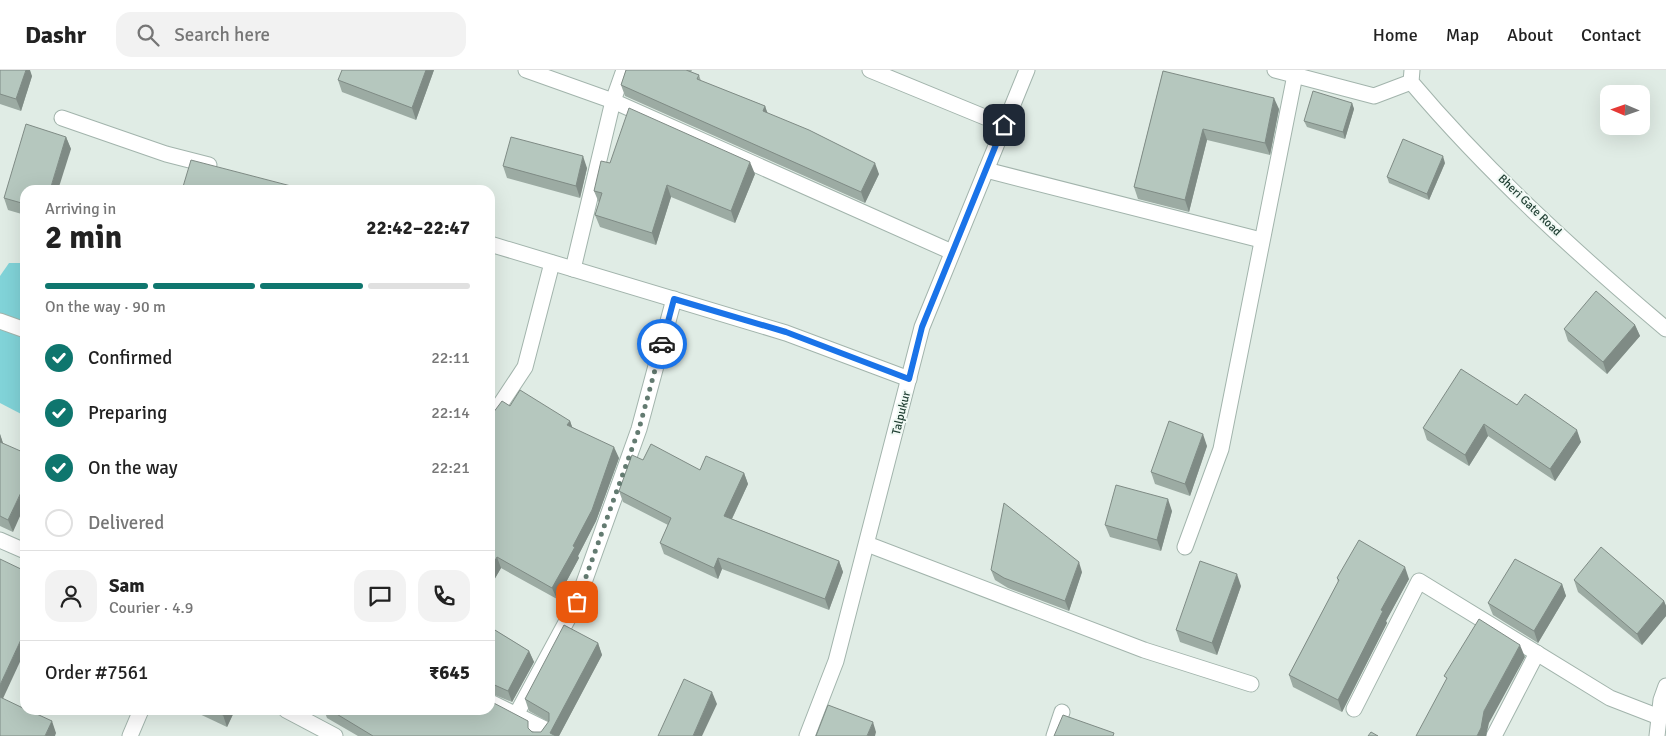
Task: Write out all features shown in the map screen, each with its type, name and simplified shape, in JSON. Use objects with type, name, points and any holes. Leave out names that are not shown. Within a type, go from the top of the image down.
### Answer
[{"type":"street","points":[[526,70],[613,101],[952,252]]},
{"type":"street","points":[[573,269],[613,101],[624,70]]},
{"type":"street","points":[[870,70],[1004,125]]},
{"type":"street","name":"Talpukur","points":[[807,736],[836,660],[922,327],[1027,70]]},
{"type":"street","points":[[1275,70],[1374,96],[1411,76]]},
{"type":"street","points":[[1185,547],[1221,449],[1295,75]]},
{"type":"street","name":"Bheri Gate Road","points":[[1411,76],[1455,134],[1614,285],[1666,329]]},
{"type":"street","points":[[62,118],[166,154],[222,169]]},
{"type":"street","points":[[986,170],[1261,240]]},
{"type":"street","points":[[495,246],[786,332],[909,379]]},
{"type":"street","points":[[495,412],[525,367],[552,263]]},
{"type":"street","points":[[516,715],[577,602],[639,429],[674,299]]},
{"type":"street","points":[[0,321],[20,328]]},
{"type":"street","points":[[0,540],[20,549]]},
{"type":"street","points":[[867,544],[1144,650],[1251,684]]},
{"type":"street","points":[[1354,709],[1418,581],[1610,698],[1659,717]]},
{"type":"street","points":[[1494,736],[1537,654]]},
{"type":"street","points":[[1657,736],[1661,700],[1666,686]]},
{"type":"street","points":[[495,704],[545,729],[542,736]]},
{"type":"street","points":[[1054,736],[1062,712]]},
{"type":"street","points":[[130,736],[139,715]]},
{"type":"street","points":[[295,715],[335,736]]},
{"type":"water","points":[[9,263],[20,263],[20,413],[0,403],[0,276]]},
{"type":"building","points":[[0,70],[26,70],[16,99],[0,94]]},
{"type":"building","points":[[342,70],[426,70],[412,108],[338,80]]},
{"type":"building","points":[[626,70],[686,70],[699,75],[697,79],[765,106],[763,111],[809,130],[875,163],[861,192],[621,85]]},
{"type":"building","points":[[1163,71],[1274,98],[1265,143],[1203,129],[1185,200],[1134,187]]},
{"type":"building","points":[[1313,91],[1352,103],[1343,132],[1304,121]]},
{"type":"building","points":[[629,108],[750,162],[731,211],[667,185],[652,233],[595,215],[602,193],[594,191],[601,161],[610,163]]},
{"type":"building","points":[[26,124],[66,137],[52,185],[20,185],[20,203],[4,198]]},
{"type":"building","points":[[511,137],[583,156],[576,186],[503,166]]},
{"type":"building","points":[[1403,139],[1443,156],[1427,194],[1387,177]]},
{"type":"building","points":[[191,160],[287,185],[184,185]]},
{"type":"building","points":[[1596,291],[1635,325],[1603,362],[1564,329]]},
{"type":"building","points":[[1461,369],[1517,405],[1525,394],[1577,430],[1550,469],[1484,424],[1465,455],[1423,428]]},
{"type":"building","points":[[520,390],[570,421],[567,425],[614,447],[592,510],[573,546],[575,547],[552,588],[497,557],[495,560],[495,410],[502,401],[510,406]]},
{"type":"building","points":[[1169,421],[1203,434],[1185,484],[1151,472]]},
{"type":"building","points":[[0,442],[20,451],[20,495],[8,520],[0,516]]},
{"type":"building","points":[[651,444],[700,470],[706,456],[744,473],[724,516],[839,561],[825,599],[718,558],[714,568],[660,543],[671,518],[619,491],[632,455],[643,460]]},
{"type":"building","points":[[1116,485],[1168,499],[1157,540],[1105,525]]},
{"type":"building","points":[[1004,503],[1079,562],[1065,601],[1004,578],[991,570]]},
{"type":"building","points":[[1359,540],[1405,567],[1381,610],[1383,611],[1338,700],[1289,675],[1339,580],[1337,578]]},
{"type":"building","points":[[1601,547],[1664,601],[1637,634],[1574,580]]},
{"type":"building","points":[[0,559],[20,569],[20,642],[0,685]]},
{"type":"building","points":[[1515,559],[1562,584],[1534,631],[1488,603]]},
{"type":"building","points":[[1200,561],[1237,574],[1212,643],[1176,630]]},
{"type":"building","points":[[1479,619],[1520,645],[1484,711],[1481,728],[1477,736],[1416,736],[1447,678],[1444,676]]},
{"type":"building","points":[[564,625],[598,643],[550,733],[556,736],[373,736],[338,715],[495,715],[495,704],[528,721],[528,728],[532,732],[541,732],[549,721],[549,713],[525,699]]},
{"type":"building","points":[[495,630],[529,651],[508,691],[495,685]]},
{"type":"building","points":[[684,679],[712,692],[693,736],[658,736]]},
{"type":"building","points":[[0,697],[20,707],[20,715],[39,715],[52,721],[45,736],[0,736]]},
{"type":"building","points":[[828,705],[873,722],[867,736],[816,736]]},
{"type":"building","points":[[1063,715],[1114,733],[1113,736],[1054,736]]},
{"type":"building","points":[[1371,732],[1378,736],[1368,736]]},
{"type":"way so far","points":[[577,602],[639,429],[662,344]]},
{"type":"route","points":[[662,344],[674,299],[786,332],[909,379],[922,327],[1004,125]]}]
